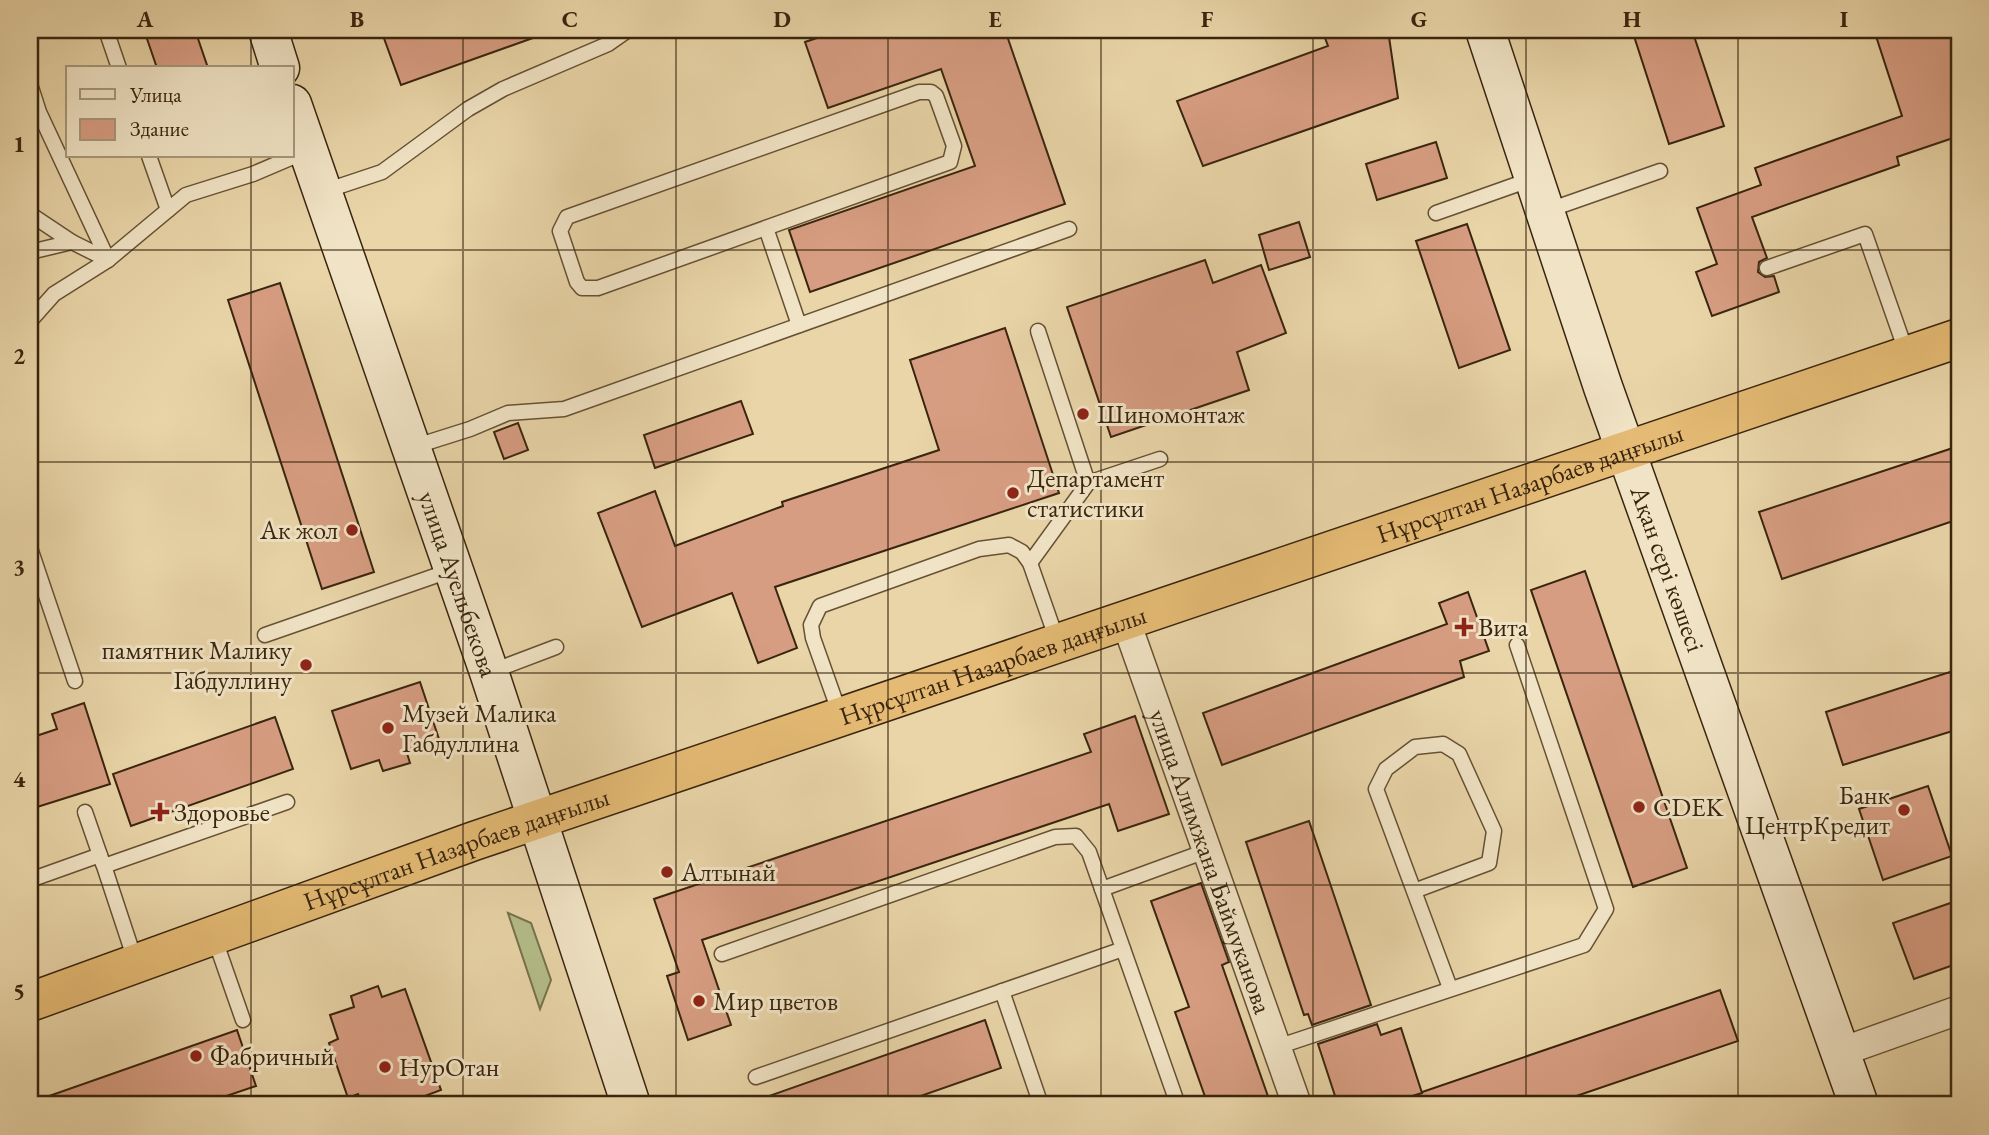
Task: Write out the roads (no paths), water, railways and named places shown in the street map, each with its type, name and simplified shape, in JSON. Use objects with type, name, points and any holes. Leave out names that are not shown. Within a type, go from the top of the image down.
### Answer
[{"type":"highway","name":"Нұрсұлтан Назарбаев даңғылы","points":[[30,1002],[537,820],[1959,338]]},
{"type":"street","points":[[268,30],[280,66]]},
{"type":"street","name":"Ақан сері көшесі","points":[[1485,30],[1626,450],[1859,1105]]},
{"type":"street","name":"улица Ауельбекова","points":[[294,110],[489,672],[631,1105]]},
{"type":"street","name":"улица Алимжана Баймуканова","points":[[1125,619],[1297,1105]]},
{"type":"street","points":[[1841,1052],[1959,1010]]},
{"type":"lane","points":[[106,30],[119,66]]},
{"type":"lane","points":[[324,191],[382,172],[468,109],[503,89],[608,44],[628,30]]},
{"type":"lane","points":[[30,84],[39,112],[108,260]]},
{"type":"lane","points":[[919,92],[931,92],[936,96],[954,146],[950,162],[766,228],[589,289],[582,288],[573,275],[560,231],[561,223],[574,212],[919,92]]},
{"type":"lane","points":[[294,157],[308,151]]},
{"type":"lane","points":[[150,158],[168,210]]},
{"type":"lane","points":[[30,321],[54,294],[108,260],[186,195],[253,174],[291,158]]},
{"type":"lane","points":[[1436,214],[1660,171]]},
{"type":"lane","points":[[30,214],[72,242],[108,260]]},
{"type":"lane","points":[[766,228],[799,325]]},
{"type":"lane","points":[[411,448],[470,429],[508,413],[564,409],[1069,229]]},
{"type":"lane","points":[[1767,268],[1865,234],[1908,355]]},
{"type":"lane","points":[[30,252],[72,242]]},
{"type":"lane","points":[[1038,331],[1088,483]]},
{"type":"lane","points":[[1030,563],[1088,483],[1160,459]]},
{"type":"lane","points":[[841,718],[813,638],[811,625],[820,606],[995,545],[1009,545],[1022,552],[1030,563],[1058,643]]},
{"type":"lane","points":[[30,548],[75,681]]},
{"type":"lane","points":[[265,635],[454,570]]},
{"type":"lane","points":[[1277,1047],[1584,945],[1606,909],[1517,645]]},
{"type":"lane","points":[[489,672],[556,647]]},
{"type":"lane","points":[[1414,891],[1489,863],[1494,831],[1459,754],[1443,744],[1415,747],[1386,769],[1376,789],[1450,988]]},
{"type":"lane","points":[[30,880],[287,802]]},
{"type":"lane","points":[[85,812],[136,964]]},
{"type":"lane","points":[[722,954],[1066,835],[1076,836],[1083,842],[1102,889],[1178,1105]]},
{"type":"lane","points":[[1102,889],[1206,851]]},
{"type":"lane","points":[[214,937],[243,1020]]},
{"type":"lane","points":[[756,1077],[1123,949]]},
{"type":"lane","points":[[1002,991],[1041,1105]]},
{"type":"place","name":"Шиномонтаж","points":[[1083,414]]},
{"type":"place","name":"Департамент статистики","points":[[1013,493]]},
{"type":"place","name":"Ак жол","points":[[352,530]]},
{"type":"place","name":"Вита","points":[[1464,627]]},
{"type":"place","name":"памятник Малику Габдуллину","points":[[306,665]]},
{"type":"place","name":"Музей Малика Габдуллина","points":[[388,728]]},
{"type":"place","name":"CDEK","points":[[1639,807]]},
{"type":"place","name":"Банк ЦентрКредит","points":[[1904,810]]},
{"type":"place","name":"Здоровье","points":[[160,812]]},
{"type":"place","name":"Алтынай","points":[[667,872]]},
{"type":"place","name":"Мир цветов","points":[[699,1001]]},
{"type":"place","name":"Фабричный","points":[[196,1056]]},
{"type":"place","name":"НурОтан","points":[[385,1067]]}]
